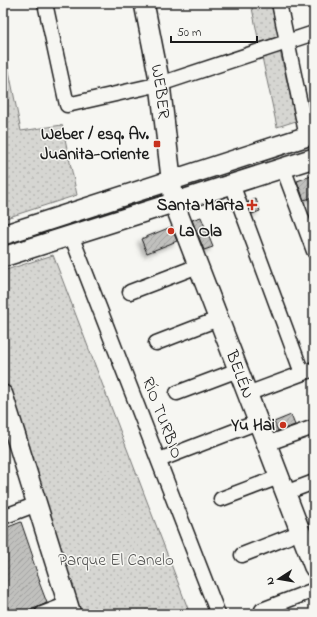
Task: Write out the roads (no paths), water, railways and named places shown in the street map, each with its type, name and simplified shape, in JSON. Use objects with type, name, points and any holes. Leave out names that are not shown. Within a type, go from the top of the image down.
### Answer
[{"type":"street","points":[[45,3],[67,105],[160,84],[314,33]]},
{"type":"street","name":"WEBER","points":[[144,3],[160,84],[171,180]]},
{"type":"street","points":[[3,234],[310,135],[279,3]]},
{"type":"street","points":[[3,257],[314,158]]},
{"type":"street","points":[[283,168],[314,251]]},
{"type":"street","name":"BELÉN","points":[[171,180],[174,203],[282,485],[307,540],[314,567]]},
{"type":"street","points":[[232,184],[308,371],[247,394]]},
{"type":"street","name":"RÍO TURBIO","points":[[71,235],[218,614]]},
{"type":"street","points":[[130,292],[198,266]]},
{"type":"street","points":[[156,343],[218,319]]},
{"type":"street","points":[[177,393],[238,370]]},
{"type":"street","points":[[3,395],[69,609],[42,614]]},
{"type":"street","points":[[159,460],[258,422]]},
{"type":"street","points":[[266,444],[314,427]]},
{"type":"street","points":[[221,499],[282,485],[314,482]]},
{"type":"street","points":[[3,517],[37,504]]},
{"type":"street","points":[[242,555],[307,540]]},
{"type":"street","points":[[262,610],[314,590]]},
{"type":"place","name":"Weber / esq. Av. Juanita-Oriente","points":[[157,144]]},
{"type":"place","name":"Santa Marta","points":[[252,205]]},
{"type":"place","name":"La Ola","points":[[171,231]]},
{"type":"place","name":"Yu Hai","points":[[283,425]]},
{"type":"park label","name":"Parque El Canelo","points":[[116,560]]}]
